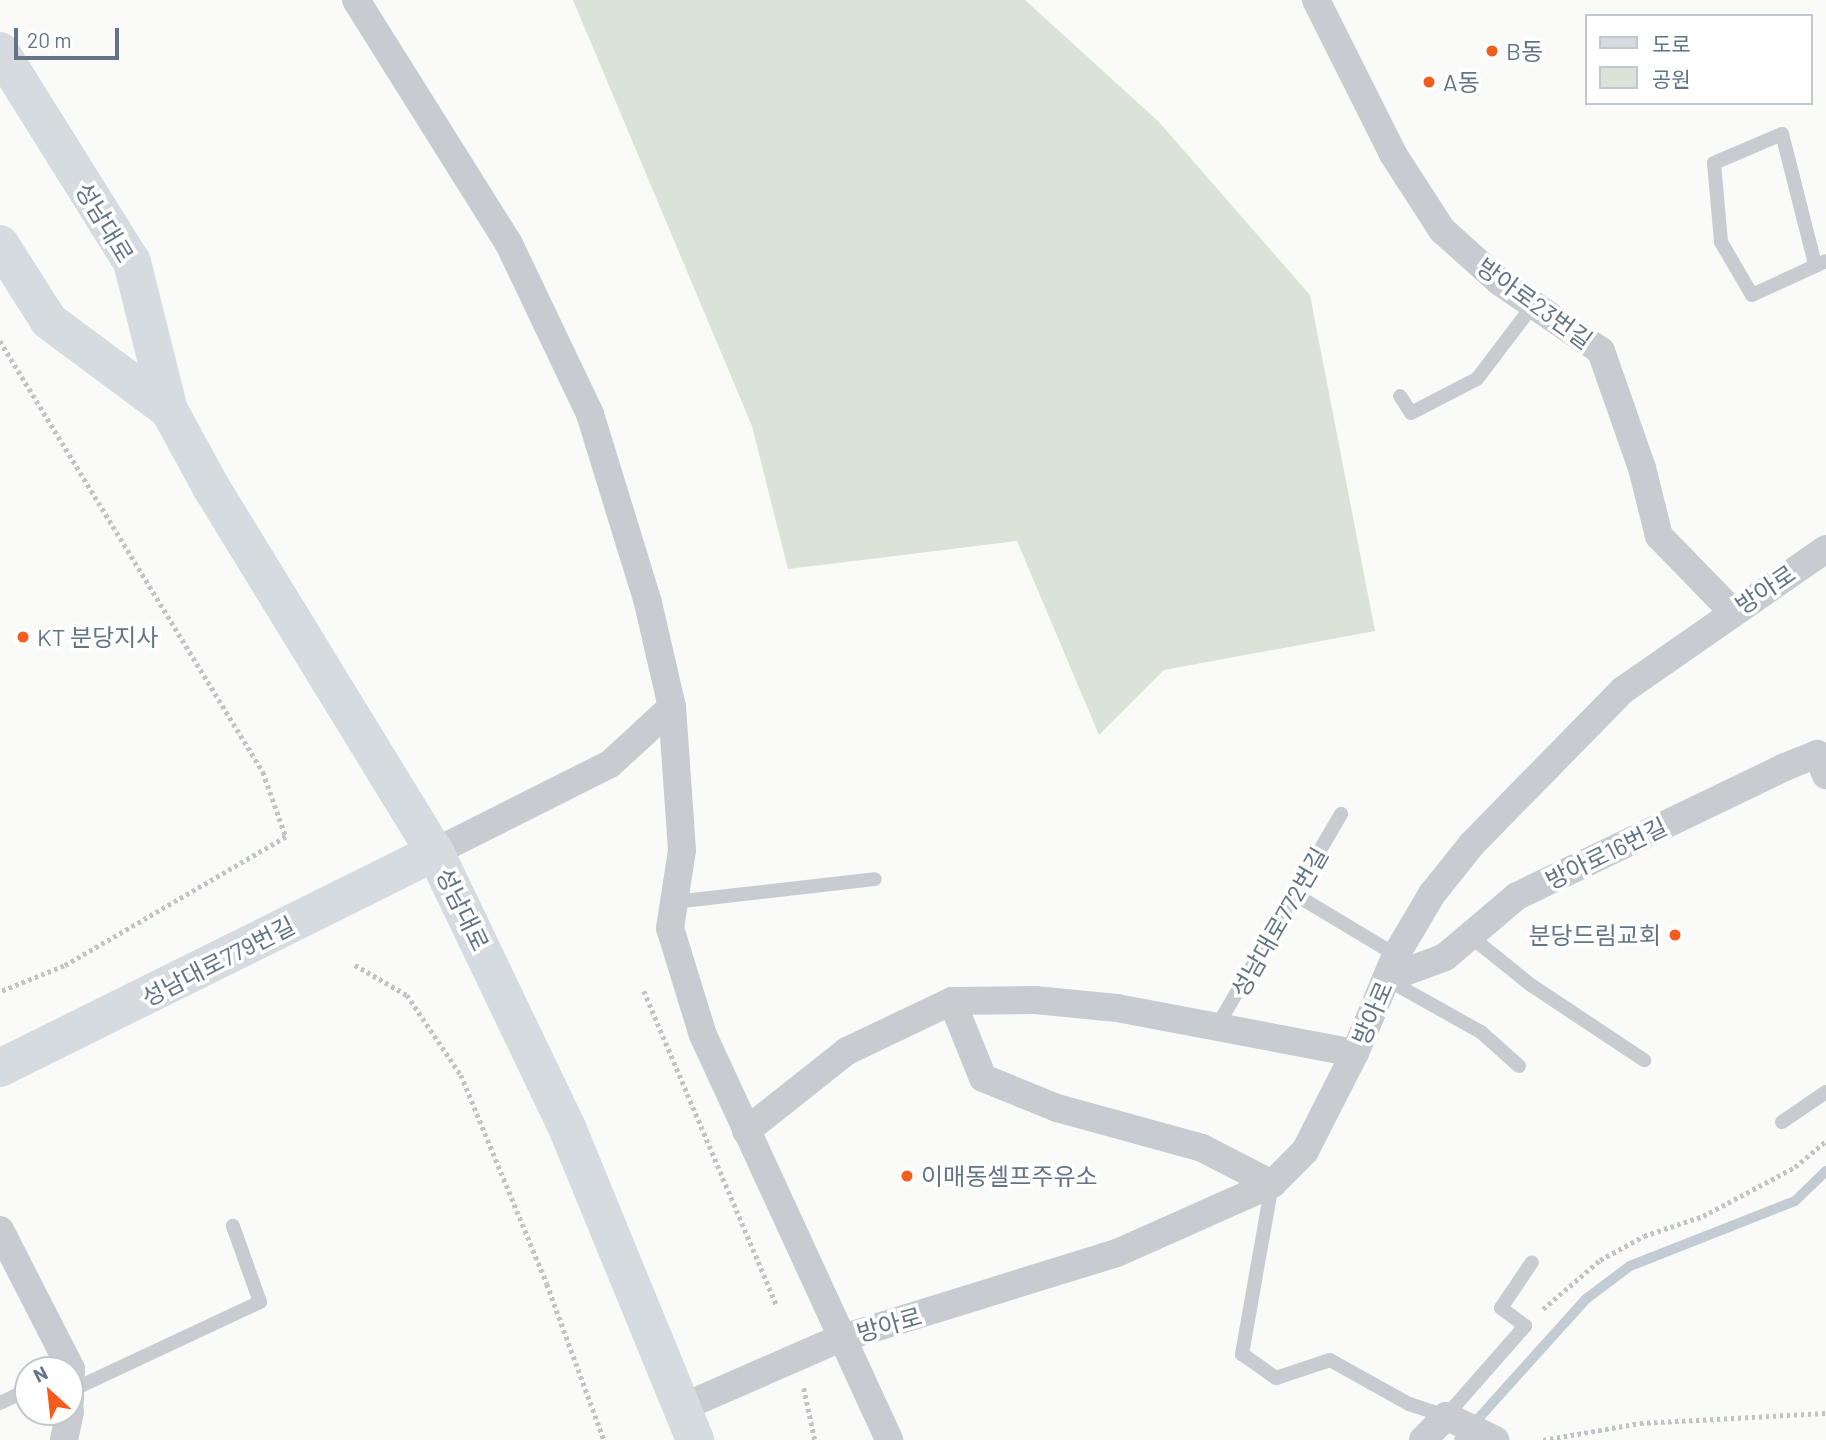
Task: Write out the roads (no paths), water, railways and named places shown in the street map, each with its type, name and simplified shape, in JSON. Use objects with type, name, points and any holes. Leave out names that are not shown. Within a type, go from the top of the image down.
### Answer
[{"type":"main road","name":"성남대로","points":[[0,51],[132,262],[169,410],[211,486],[435,852],[568,1130],[689,1424]]},
{"type":"main road","name":"성남대로","points":[[0,244],[49,321],[169,410]]},
{"type":"main road","name":"성남대로779번길","points":[[0,1068],[435,852]]},
{"type":"street","points":[[356,0],[509,244],[590,414],[648,603],[672,707],[682,850],[670,928],[703,1035],[839,1339],[889,1440]]},
{"type":"street","name":"방아로23번길","points":[[1316,0],[1393,154],[1442,230],[1500,282],[1601,351],[1642,468],[1659,536],[1732,611]]},
{"type":"street","name":"방아로","points":[[689,1424],[839,1339],[1117,1253],[1272,1184],[1305,1151],[1355,1053],[1391,967],[1432,894],[1472,844],[1570,741],[1623,690],[1732,611],[1826,549]]},
{"type":"street","points":[[435,852],[610,764],[672,707]]},
{"type":"street","name":"방아로16번길","points":[[1391,967],[1445,957],[1517,896],[1785,767],[1818,754],[1826,775]]},
{"type":"street","name":"성남대로772번길","points":[[746,1131],[846,1051],[952,1001],[1035,1000],[1117,1008],[1216,1029],[1355,1053]]},
{"type":"street","points":[[952,1001],[983,1078],[1057,1108],[1202,1148],[1272,1184]]},
{"type":"street","points":[[0,1230],[60,1356]]},
{"type":"street","points":[[1423,1440],[1446,1416],[1495,1440]]},
{"type":"lane","points":[[1782,134],[1820,262],[1752,295],[1721,242],[1714,163],[1782,134]]},
{"type":"lane","points":[[1400,396],[1411,413],[1477,379],[1534,304]]},
{"type":"lane","name":"성남대로772번길","points":[[1216,1029],[1341,814]]},
{"type":"lane","points":[[674,902],[875,878]]},
{"type":"lane","points":[[1296,895],[1481,1032],[1519,1066]]},
{"type":"lane","points":[[1470,936],[1531,985],[1644,1060]]},
{"type":"lane","points":[[1782,1122],[1826,1092]]},
{"type":"lane","points":[[1272,1184],[1242,1354],[1276,1378],[1330,1360],[1409,1404],[1446,1416],[1525,1326],[1502,1308],[1532,1262]]},
{"type":"lane","points":[[84,1372],[261,1302],[233,1226]]},
{"type":"waterway","points":[[1459,1440],[1586,1299],[1630,1266],[1795,1201],[1826,1171]]},
{"type":"place","name":"B동","points":[[1492,51]]},
{"type":"place","name":"A동","points":[[1429,82]]},
{"type":"place","name":"KT 분당지사","points":[[23,637]]},
{"type":"place","name":"분당드림교회","points":[[1675,935]]},
{"type":"place","name":"이매동셀프주유소","points":[[907,1176]]}]
